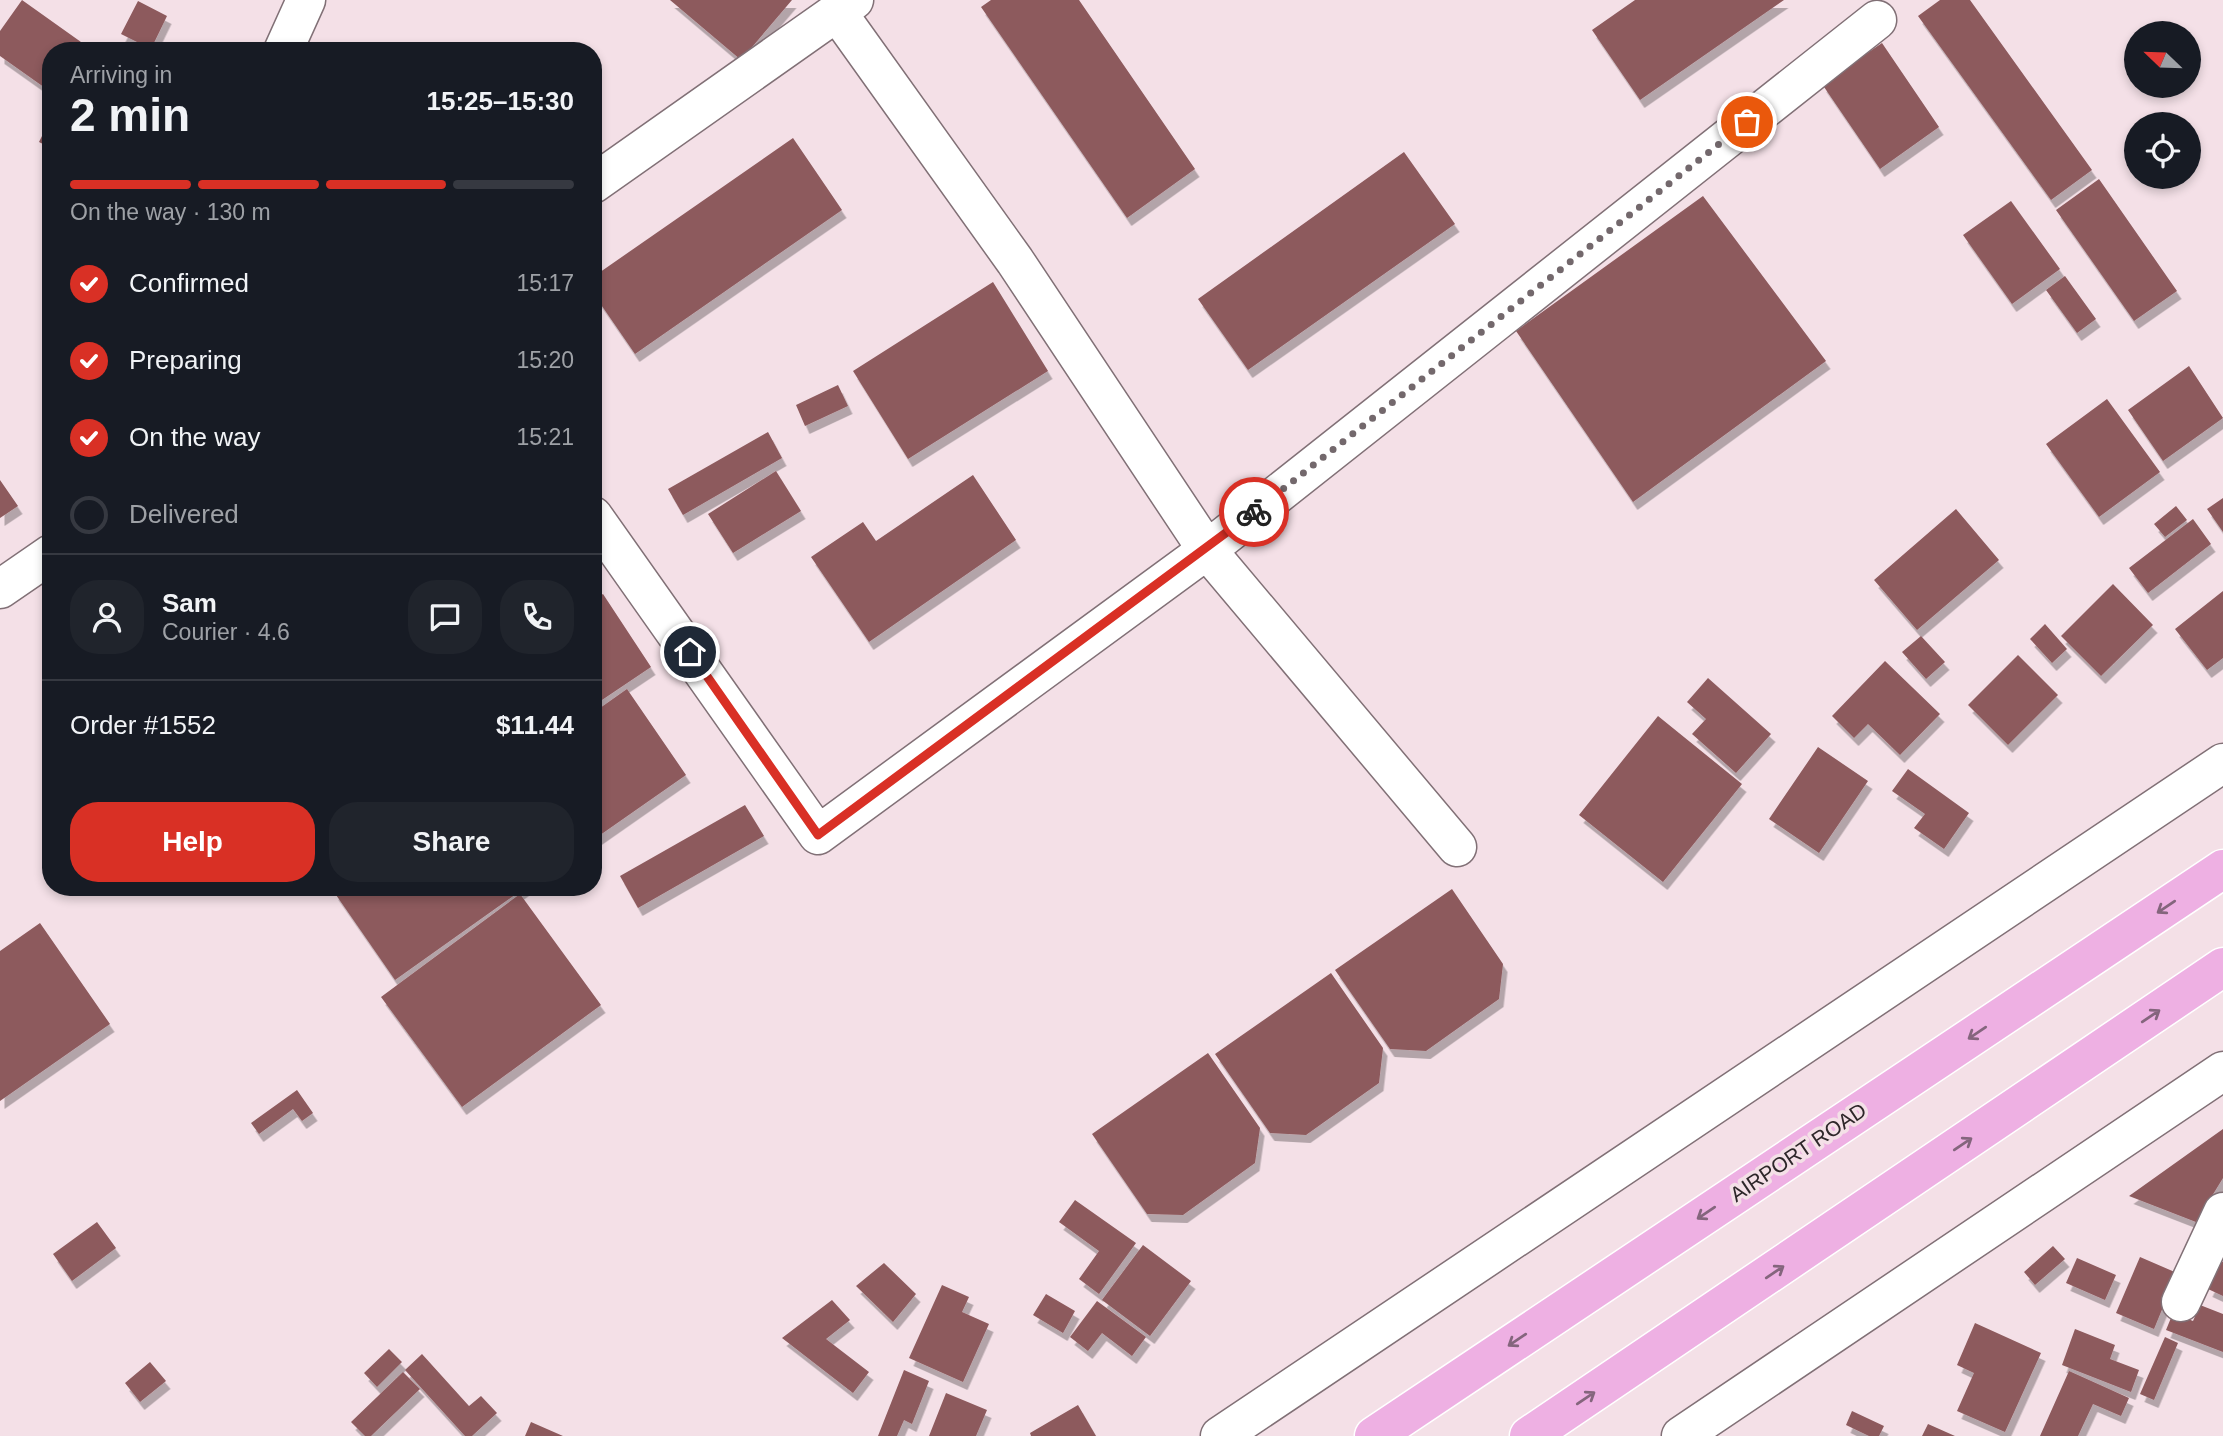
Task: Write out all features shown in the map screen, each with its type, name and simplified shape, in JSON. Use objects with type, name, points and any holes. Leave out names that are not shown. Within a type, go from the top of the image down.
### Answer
[{"type":"main road","name":"AIRPORT ROAD","points":[[1374,1436],[2223,869]]},
{"type":"main road","points":[[1529,1436],[2223,967]]},
{"type":"street","points":[[287,42],[306,0]]},
{"type":"street","points":[[602,178],[846,6],[1206,550],[1457,847]]},
{"type":"street","points":[[602,529],[818,835],[1206,550],[1877,20]]},
{"type":"street","points":[[0,589],[42,560]]},
{"type":"street","points":[[1220,1436],[2223,762]]},
{"type":"street","points":[[1681,1436],[2223,1071]]},
{"type":"street","points":[[2181,1302],[2223,1212]]},
{"type":"building","points":[[22,0],[81,42],[42,42],[42,86],[0,56],[0,31]]},
{"type":"building","points":[[670,0],[792,0],[741,60]]},
{"type":"building","points":[[991,0],[1079,0],[1195,169],[1127,218],[981,7]]},
{"type":"building","points":[[1635,0],[1784,0],[1640,100],[1592,30]]},
{"type":"building","points":[[1940,0],[1970,0],[2092,170],[2051,200],[1918,16]]},
{"type":"building","points":[[138,1],[167,16],[154,42],[137,42],[121,34]]},
{"type":"building","points":[[1882,43],[1939,127],[1880,169],[1822,84]]},
{"type":"building","points":[[793,138],[842,210],[635,354],[602,306],[602,271]]},
{"type":"building","points":[[1404,152],[1455,224],[1248,370],[1198,299]]},
{"type":"building","points":[[2099,179],[2177,291],[2134,321],[2056,210]]},
{"type":"building","points":[[1703,196],[1826,361],[1633,502],[1516,331]]},
{"type":"building","points":[[2011,201],[2060,269],[2012,304],[1963,235]]},
{"type":"building","points":[[2065,276],[2096,319],[2077,333],[2046,290]]},
{"type":"building","points":[[993,282],[1048,371],[908,459],[853,371]]},
{"type":"building","points":[[2189,366],[2223,418],[2163,461],[2128,410]]},
{"type":"building","points":[[838,385],[848,406],[805,426],[796,405]]},
{"type":"building","points":[[2107,399],[2160,472],[2099,517],[2046,444]]},
{"type":"building","points":[[768,432],[782,458],[683,515],[668,489]]},
{"type":"building","points":[[776,471],[801,511],[733,553],[708,514]]},
{"type":"building","points":[[973,475],[1016,540],[869,642],[811,557],[863,522],[876,541]]},
{"type":"building","points":[[0,480],[18,506],[0,518]]},
{"type":"building","points":[[2223,498],[2223,532],[2207,509]]},
{"type":"building","points":[[2176,506],[2187,520],[2165,537],[2154,524]]},
{"type":"building","points":[[1956,509],[1999,560],[1917,630],[1874,580]]},
{"type":"building","points":[[2193,519],[2211,544],[2148,593],[2129,568]]},
{"type":"building","points":[[2113,584],[2153,625],[2101,676],[2061,636]]},
{"type":"building","points":[[2223,591],[2223,658],[2207,670],[2175,629]]},
{"type":"building","points":[[602,595],[651,667],[602,700]]},
{"type":"building","points":[[2045,624],[2067,649],[2052,663],[2030,639]]},
{"type":"building","points":[[1921,636],[1945,662],[1926,679],[1902,652]]},
{"type":"building","points":[[2018,655],[2058,695],[2008,745],[1968,705]]},
{"type":"building","points":[[1885,661],[1940,714],[1900,755],[1868,724],[1854,738],[1832,716]]},
{"type":"building","points":[[1708,678],[1771,734],[1736,773],[1692,734],[1706,719],[1687,702]]},
{"type":"building","points":[[627,689],[686,775],[602,834],[602,707]]},
{"type":"building","points":[[1658,716],[1742,784],[1663,882],[1579,815]]},
{"type":"building","points":[[1818,747],[1868,781],[1819,853],[1769,819]]},
{"type":"building","points":[[1908,769],[1969,813],[1944,849],[1914,828],[1925,814],[1892,791]]},
{"type":"building","points":[[745,805],[764,836],[638,908],[620,876]]},
{"type":"building","points":[[1452,889],[1503,964],[1499,999],[1426,1051],[1390,1049],[1335,970]]},
{"type":"building","points":[[337,896],[513,896],[395,980]]},
{"type":"building","points":[[517,896],[521,896],[601,1005],[462,1107],[381,997]]},
{"type":"building","points":[[40,923],[110,1024],[0,1101],[0,951]]},
{"type":"building","points":[[1331,973],[1383,1048],[1379,1083],[1306,1135],[1270,1133],[1215,1054]]},
{"type":"building","points":[[1208,1053],[1260,1128],[1255,1163],[1183,1215],[1147,1214],[1092,1134]]},
{"type":"building","points":[[297,1090],[313,1113],[302,1121],[293,1109],[259,1134],[251,1123]]},
{"type":"building","points":[[2223,1129],[2223,1178],[2196,1222],[2129,1196]]},
{"type":"building","points":[[1075,1200],[1136,1243],[1099,1294],[1079,1279],[1099,1251],[1059,1222]]},
{"type":"building","points":[[97,1222],[116,1248],[72,1281],[53,1254]]},
{"type":"building","points":[[1143,1245],[1191,1281],[1150,1336],[1102,1300]]},
{"type":"building","points":[[2053,1246],[2065,1259],[2035,1285],[2024,1272]]},
{"type":"building","points":[[2140,1257],[2177,1273],[2154,1329],[2116,1313]]},
{"type":"building","points":[[2077,1258],[2116,1275],[2105,1300],[2066,1283]]},
{"type":"building","points":[[2221,1261],[2223,1262],[2223,1296],[2208,1289]]},
{"type":"building","points":[[884,1263],[916,1294],[893,1322],[856,1286]]},
{"type":"building","points":[[942,1285],[969,1297],[962,1312],[989,1324],[963,1382],[909,1358]]},
{"type":"building","points":[[1046,1294],[1075,1311],[1063,1333],[1033,1315]]},
{"type":"building","points":[[832,1300],[850,1320],[826,1339],[869,1372],[853,1393],[782,1338]]},
{"type":"building","points":[[1097,1301],[1146,1337],[1132,1356],[1102,1333],[1088,1351],[1070,1337]]},
{"type":"building","points":[[2200,1305],[2223,1314],[2223,1352],[2166,1330],[2173,1313],[2193,1321]]},
{"type":"building","points":[[1975,1323],[2041,1353],[2005,1432],[1957,1411],[1974,1373],[1957,1365]]},
{"type":"building","points":[[2075,1329],[2115,1345],[2110,1359],[2139,1370],[2131,1392],[2062,1365]]},
{"type":"building","points":[[2165,1337],[2178,1343],[2154,1400],[2140,1394]]},
{"type":"building","points":[[389,1349],[402,1362],[377,1387],[364,1373]]},
{"type":"building","points":[[422,1354],[469,1406],[481,1396],[497,1413],[472,1436],[465,1436],[405,1370]]},
{"type":"building","points":[[150,1362],[166,1381],[140,1402],[125,1383]]},
{"type":"building","points":[[904,1370],[929,1381],[912,1424],[904,1420],[897,1436],[878,1436]]},
{"type":"building","points":[[2069,1371],[2129,1398],[2121,1416],[2093,1404],[2078,1436],[2040,1436]]},
{"type":"building","points":[[403,1372],[420,1389],[371,1436],[365,1436],[351,1422]]},
{"type":"building","points":[[946,1393],[987,1410],[976,1436],[929,1436]]},
{"type":"building","points":[[1078,1405],[1096,1436],[1031,1436],[1030,1433]]},
{"type":"building","points":[[1852,1411],[1884,1426],[1879,1436],[1869,1436],[1846,1425]]},
{"type":"building","points":[[531,1422],[563,1436],[525,1436]]},
{"type":"building","points":[[1928,1424],[1955,1436],[1922,1436]]},
{"type":"way so far","points":[[1254,512],[1747,122]]},
{"type":"route","points":[[690,652],[818,835],[1185,566],[1254,512]]}]
